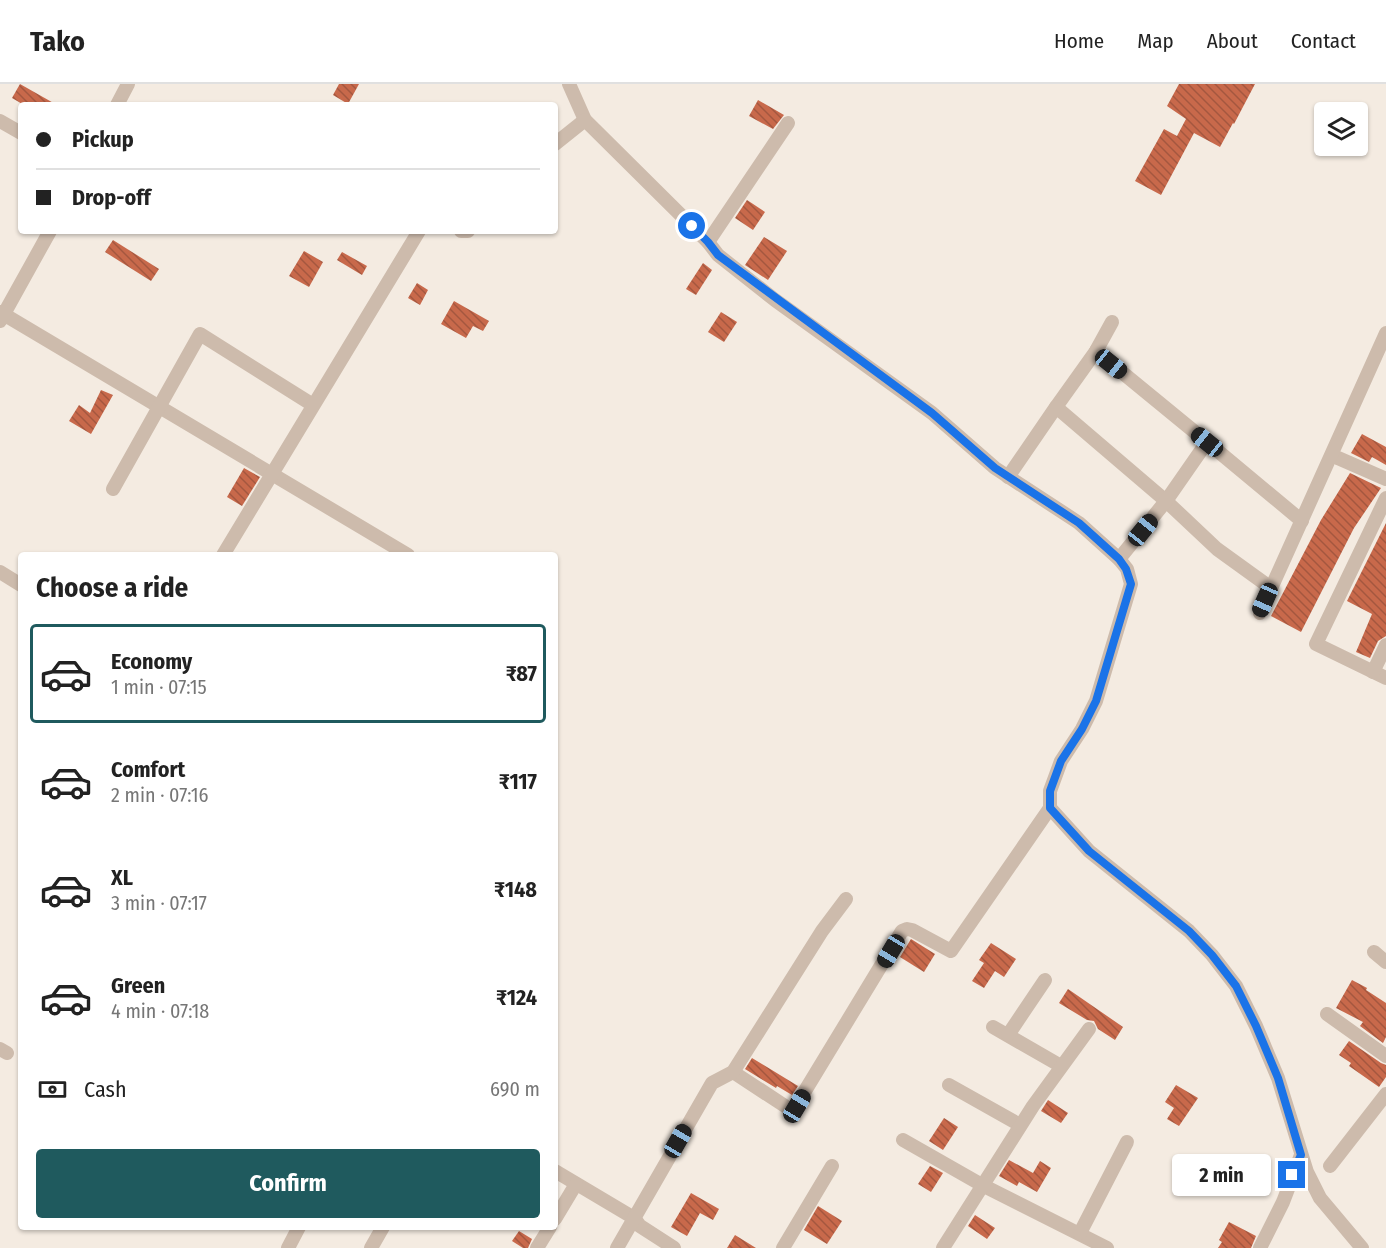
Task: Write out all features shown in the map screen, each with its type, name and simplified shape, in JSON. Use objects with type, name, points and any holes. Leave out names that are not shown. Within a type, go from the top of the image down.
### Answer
[{"type":"street","points":[[119,102],[128,84]]},
{"type":"street","points":[[569,84],[585,120],[708,242],[718,255],[932,413],[995,468],[1079,523],[1119,559],[1126,569],[1131,584],[1096,701],[1082,729],[1061,761],[1050,791],[1050,808],[951,951],[912,930],[907,928],[902,931],[794,1109],[788,1108],[733,1072]]},
{"type":"street","points":[[558,142],[585,120]]},
{"type":"street","points":[[0,121],[18,131]]},
{"type":"street","points":[[708,242],[788,123]]},
{"type":"street","points":[[48,234],[1,316],[403,552]]},
{"type":"street","points":[[225,552],[417,234]]},
{"type":"street","points":[[1008,477],[1095,351],[1112,322]]},
{"type":"street","points":[[1260,613],[1386,333]]},
{"type":"street","points":[[113,489],[200,334],[313,405]]},
{"type":"street","points":[[1095,351],[1302,521]]},
{"type":"street","points":[[1056,407],[1166,501],[1217,549],[1271,588]]},
{"type":"street","points":[[1119,559],[1166,501],[1207,442]]},
{"type":"street","points":[[1338,458],[1386,479]]},
{"type":"street","points":[[1386,498],[1316,644],[1380,675],[1386,645]]},
{"type":"street","points":[[0,572],[18,583]]},
{"type":"street","points":[[1050,808],[1089,851],[1189,931],[1212,955],[1236,986],[1278,1078],[1301,1155],[1320,1198],[1362,1248]]},
{"type":"street","points":[[617,1248],[712,1083],[733,1072],[822,931],[846,899]]},
{"type":"street","points":[[1374,952],[1386,962]]},
{"type":"street","points":[[1008,1035],[1045,980]]},
{"type":"street","points":[[1327,1014],[1386,1056]]},
{"type":"street","points":[[993,1027],[1061,1066]]},
{"type":"street","points":[[943,1248],[1020,1125],[1089,1029]]},
{"type":"street","points":[[949,1085],[1020,1125]]},
{"type":"street","points":[[1330,1166],[1386,1094]]},
{"type":"street","points":[[903,1140],[982,1185],[1107,1248]]},
{"type":"street","points":[[1080,1233],[1127,1142]]},
{"type":"street","points":[[1260,1248],[1283,1202],[1301,1155]]},
{"type":"street","points":[[783,1248],[832,1166]]},
{"type":"street","points":[[558,1173],[634,1218],[640,1226],[674,1248]]},
{"type":"street","points":[[558,1214],[576,1184]]},
{"type":"street","points":[[288,1248],[297,1230]]},
{"type":"street","points":[[371,1248],[381,1230]]},
{"type":"street","points":[[537,1248],[548,1230]]},
{"type":"building","points":[[20,84],[52,102],[19,102],[12,98]]},
{"type":"building","points":[[339,84],[359,84],[349,102],[333,95]]},
{"type":"building","points":[[1179,84],[1255,84],[1220,147],[1194,133],[1161,195],[1135,181],[1164,129],[1177,136],[1186,119],[1167,106]]},
{"type":"building","points":[[758,100],[784,115],[773,129],[749,116]]},
{"type":"building","points":[[747,200],[765,212],[753,230],[735,218]]},
{"type":"building","points":[[764,237],[787,251],[768,280],[745,265]]},
{"type":"building","points":[[113,240],[159,269],[151,281],[105,252]]},
{"type":"building","points":[[304,251],[323,262],[309,287],[289,276]]},
{"type":"building","points":[[342,252],[367,266],[362,275],[337,260]]},
{"type":"building","points":[[703,263],[712,270],[696,295],[686,289]]},
{"type":"building","points":[[417,283],[428,290],[420,305],[408,298]]},
{"type":"building","points":[[454,301],[489,321],[483,331],[473,326],[466,338],[441,324]]},
{"type":"building","points":[[721,312],[737,322],[724,342],[708,332]]},
{"type":"building","points":[[101,390],[113,395],[91,434],[69,421],[79,405],[90,413]]},
{"type":"building","points":[[1362,434],[1386,447],[1386,465],[1372,457],[1369,462],[1351,453]]},
{"type":"building","points":[[244,468],[260,477],[242,506],[227,497]]},
{"type":"building","points":[[1350,473],[1381,488],[1354,528],[1301,632],[1271,616],[1321,520]]},
{"type":"building","points":[[1386,523],[1386,636],[1378,641],[1370,658],[1356,652],[1372,614],[1347,601]]},
{"type":"building","points":[[911,939],[935,954],[924,972],[900,957]]},
{"type":"building","points":[[991,943],[1016,959],[1004,977],[995,971],[984,988],[972,981],[984,963],[979,960]]},
{"type":"building","points":[[1352,980],[1386,1003],[1386,1037],[1383,1043],[1360,1026],[1363,1022],[1336,1008]]},
{"type":"building","points":[[1068,989],[1123,1027],[1115,1040],[1098,1029],[1094,1021],[1087,1020],[1059,1003]]},
{"type":"building","points":[[1349,1041],[1386,1065],[1386,1077],[1379,1087],[1349,1066],[1351,1063],[1339,1055]]},
{"type":"building","points":[[752,1058],[798,1086],[792,1095],[745,1069]]},
{"type":"building","points":[[1176,1085],[1198,1098],[1179,1126],[1167,1119],[1174,1108],[1165,1102]]},
{"type":"building","points":[[1048,1100],[1068,1113],[1061,1123],[1041,1111]]},
{"type":"building","points":[[944,1118],[958,1127],[943,1150],[929,1141]]},
{"type":"building","points":[[1009,1160],[1033,1173],[1040,1161],[1051,1168],[1037,1192],[1019,1182],[1017,1186],[999,1176]]},
{"type":"building","points":[[930,1166],[943,1173],[931,1192],[918,1184]]},
{"type":"building","points":[[691,1193],[719,1209],[713,1220],[700,1213],[687,1236],[671,1227]]},
{"type":"building","points":[[818,1206],[842,1221],[827,1244],[804,1230]]},
{"type":"building","points":[[975,1215],[995,1228],[987,1239],[968,1226]]},
{"type":"building","points":[[1229,1222],[1256,1236],[1251,1248],[1218,1248],[1222,1242],[1219,1240]]},
{"type":"building","points":[[519,1231],[532,1239],[528,1248],[523,1248],[512,1241]]},
{"type":"building","points":[[735,1235],[756,1248],[727,1248]]},
{"type":"route","points":[[692,226],[718,255],[775,300],[932,413],[995,468],[1079,523],[1119,559],[1126,569],[1131,584],[1096,701],[1082,729],[1061,761],[1050,791],[1048,800],[1050,808],[1089,851],[1189,931],[1212,955],[1236,986],[1278,1078],[1301,1155],[1292,1175]]}]
